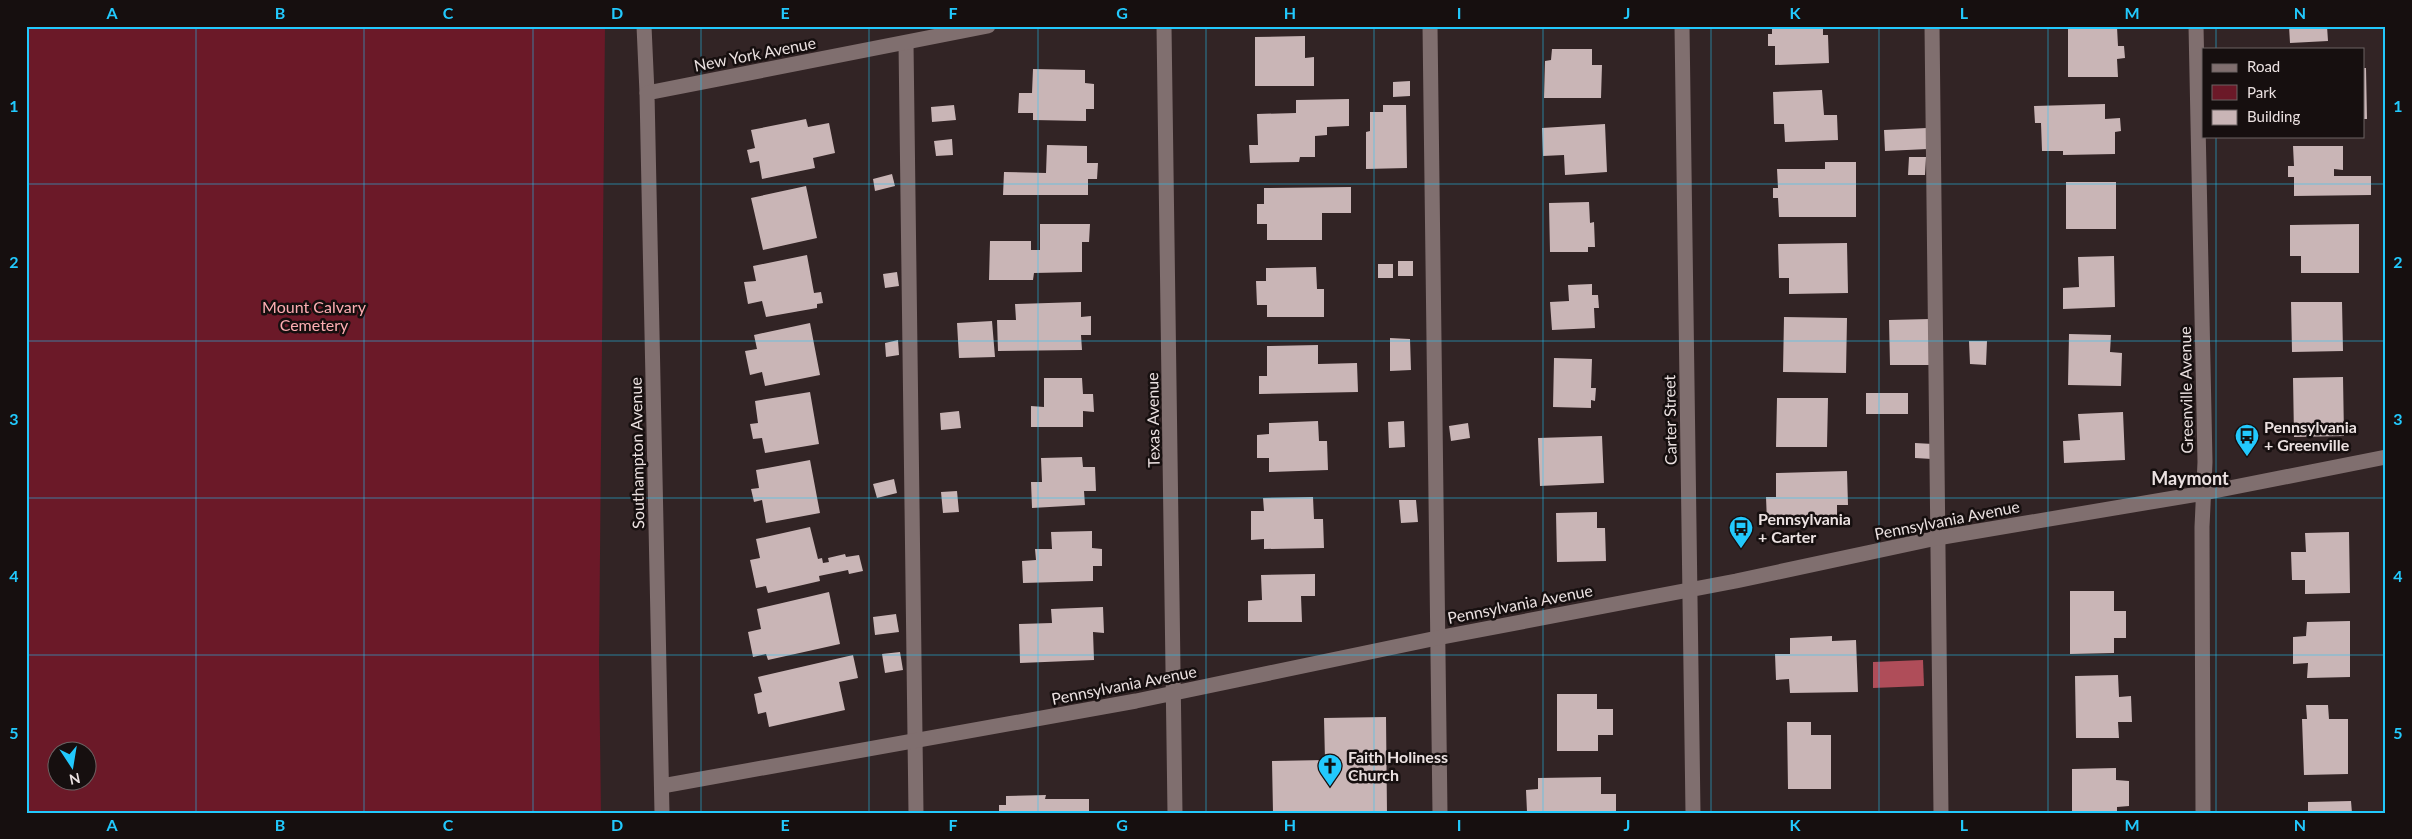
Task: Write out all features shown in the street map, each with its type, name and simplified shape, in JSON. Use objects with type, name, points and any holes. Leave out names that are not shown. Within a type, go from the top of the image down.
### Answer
[{"type":"street","name":"Southampton Avenue","points":[[644,26],[662,813]]},
{"type":"street","name":"New York Avenue","points":[[647,93],[988,26]]},
{"type":"street","name":"Texas Avenue","points":[[1164,26],[1175,813]]},
{"type":"street","points":[[1430,26],[1440,813]]},
{"type":"street","name":"Carter Street","points":[[1682,26],[1693,813]]},
{"type":"street","points":[[1932,26],[1941,813]]},
{"type":"street","name":"Greenville Avenue","points":[[2196,26],[2204,492],[2203,813]]},
{"type":"street","points":[[906,43],[916,813]]},
{"type":"street","name":"Pennsylvania Avenue","points":[[662,786],[1173,694],[1437,638],[1690,590],[1937,538],[2204,492],[2386,457]]},
{"type":"green space","name":"Mount Calvary Cemetery","points":[[26,26],[605,26],[599,660],[601,813],[26,813]]},
{"type":"shaded area","points":[[1923,660],[1924,686],[1873,688],[1873,662]]},
{"type":"building","points":[[1772,26],[1823,26],[1823,35],[1828,35],[1829,63],[1775,65],[1775,46],[1768,46],[1768,34],[1772,34]]},
{"type":"building","points":[[2289,26],[2327,26],[2328,41],[2290,43]]},
{"type":"building","points":[[2117,27],[2118,46],[2124,46],[2125,58],[2117,59],[2118,77],[2068,77],[2068,28]]},
{"type":"building","points":[[1305,36],[1305,58],[1314,57],[1314,86],[1255,86],[1255,37]]},
{"type":"building","points":[[1552,49],[1592,49],[1592,65],[1602,65],[1601,98],[1544,98],[1545,61],[1551,60]]},
{"type":"building","points":[[2364,68],[2366,68],[2367,119],[2364,119]]},
{"type":"building","points":[[1033,69],[1085,70],[1085,83],[1094,84],[1094,109],[1086,109],[1086,121],[1033,120],[1033,113],[1018,113],[1019,93],[1032,93]]},
{"type":"building","points":[[1410,81],[1410,96],[1393,97],[1393,82]]},
{"type":"building","points":[[1822,90],[1824,115],[1837,115],[1838,140],[1785,142],[1784,124],[1774,124],[1773,92]]},
{"type":"building","points":[[1349,99],[1349,126],[1327,127],[1327,135],[1315,136],[1315,157],[1300,157],[1299,162],[1250,163],[1249,145],[1258,145],[1257,114],[1296,113],[1296,100]]},
{"type":"building","points":[[2105,104],[2105,119],[2120,118],[2121,131],[2115,132],[2115,154],[2063,155],[2063,151],[2042,151],[2041,123],[2035,123],[2034,106]]},
{"type":"building","points":[[954,105],[956,120],[932,122],[931,107]]},
{"type":"building","points":[[1383,105],[1406,105],[1407,168],[1366,169],[1366,132],[1370,131],[1370,112],[1383,112]]},
{"type":"building","points":[[806,119],[808,127],[829,123],[835,153],[813,158],[815,168],[762,179],[759,161],[750,163],[747,150],[755,148],[751,130]]},
{"type":"building","points":[[1605,124],[1607,172],[1565,175],[1564,155],[1543,156],[1542,128]]},
{"type":"building","points":[[1927,128],[1928,149],[1885,151],[1884,130]]},
{"type":"building","points":[[952,139],[953,155],[936,156],[934,141]]},
{"type":"building","points":[[1047,145],[1087,146],[1087,163],[1098,163],[1097,179],[1088,179],[1088,195],[1003,195],[1004,172],[1046,173]]},
{"type":"building","points":[[2293,146],[2343,146],[2343,170],[2334,169],[2334,176],[2371,176],[2371,195],[2294,196],[2294,177],[2288,177],[2288,166],[2294,166]]},
{"type":"building","points":[[1909,157],[1926,157],[1925,175],[1908,175]]},
{"type":"building","points":[[1825,162],[1856,162],[1856,217],[1779,217],[1778,198],[1773,198],[1773,188],[1778,188],[1777,169],[1825,169]]},
{"type":"building","points":[[892,174],[895,186],[875,191],[873,179]]},
{"type":"building","points":[[2066,182],[2116,182],[2116,229],[2066,229]]},
{"type":"building","points":[[806,186],[817,238],[763,250],[751,198]]},
{"type":"building","points":[[1351,187],[1351,213],[1322,213],[1322,240],[1267,240],[1267,224],[1257,224],[1257,204],[1264,204],[1264,188]]},
{"type":"building","points":[[1589,202],[1590,223],[1594,222],[1595,247],[1588,247],[1588,252],[1550,252],[1549,203]]},
{"type":"building","points":[[1040,224],[1090,224],[1089,242],[1082,242],[1082,272],[1034,273],[1033,280],[989,280],[990,241],[1031,241],[1031,250],[1040,250]]},
{"type":"building","points":[[2359,224],[2359,273],[2301,273],[2301,256],[2290,256],[2290,225]]},
{"type":"building","points":[[1847,243],[1848,293],[1789,294],[1789,278],[1779,278],[1778,244]]},
{"type":"building","points":[[807,255],[814,293],[821,292],[823,303],[817,304],[817,308],[766,317],[762,301],[748,304],[744,282],[756,281],[753,266]]},
{"type":"building","points":[[2114,256],[2115,307],[2063,309],[2063,288],[2079,287],[2078,257]]},
{"type":"building","points":[[1398,261],[1413,261],[1413,276],[1398,276]]},
{"type":"building","points":[[1378,264],[1393,264],[1393,278],[1378,278]]},
{"type":"building","points":[[1316,267],[1317,289],[1324,289],[1324,317],[1267,317],[1267,305],[1257,305],[1256,281],[1266,281],[1266,268]]},
{"type":"building","points":[[897,272],[899,286],[885,288],[883,274]]},
{"type":"building","points":[[1592,284],[1592,295],[1598,295],[1599,308],[1594,308],[1595,328],[1552,330],[1550,302],[1569,301],[1568,285]]},
{"type":"building","points":[[1081,302],[1081,317],[1091,316],[1091,335],[1081,335],[1082,350],[998,351],[997,320],[1016,320],[1015,304]]},
{"type":"building","points":[[2291,302],[2342,302],[2343,351],[2292,352]]},
{"type":"building","points":[[1784,317],[1847,318],[1846,373],[1783,372]]},
{"type":"building","points":[[1930,319],[1930,365],[1890,365],[1889,320]]},
{"type":"building","points":[[992,321],[995,357],[959,358],[957,323]]},
{"type":"building","points":[[810,323],[820,375],[765,386],[762,372],[750,375],[745,351],[757,349],[754,335]]},
{"type":"building","points":[[2069,334],[2111,335],[2110,352],[2122,353],[2121,386],[2068,385]]},
{"type":"building","points":[[1390,338],[1410,339],[1411,370],[1390,371]]},
{"type":"building","points":[[898,340],[899,355],[886,357],[885,343]]},
{"type":"building","points":[[1969,341],[1987,341],[1986,365],[1970,364]]},
{"type":"building","points":[[1318,345],[1318,364],[1357,363],[1358,392],[1259,394],[1259,376],[1267,376],[1267,346]]},
{"type":"building","points":[[1554,358],[1592,359],[1591,388],[1596,388],[1595,401],[1591,400],[1591,408],[1553,407]]},
{"type":"building","points":[[2343,377],[2344,436],[2294,437],[2293,378]]},
{"type":"building","points":[[1044,378],[1082,378],[1083,394],[1093,394],[1094,412],[1083,411],[1083,427],[1031,427],[1031,406],[1044,407]]},
{"type":"building","points":[[810,392],[819,444],[765,453],[762,438],[753,439],[750,424],[758,423],[755,401]]},
{"type":"building","points":[[1866,393],[1908,393],[1908,414],[1866,414]]},
{"type":"building","points":[[1777,398],[1828,398],[1827,447],[1776,447]]},
{"type":"building","points":[[959,411],[961,428],[941,430],[940,413]]},
{"type":"building","points":[[2123,412],[2125,460],[2064,463],[2063,441],[2080,440],[2078,414]]},
{"type":"building","points":[[1318,421],[1319,441],[1327,441],[1328,470],[1269,472],[1269,458],[1257,458],[1257,435],[1269,434],[1269,423]]},
{"type":"building","points":[[1404,421],[1405,447],[1389,448],[1388,422]]},
{"type":"building","points":[[1468,423],[1470,438],[1451,441],[1449,426]]},
{"type":"building","points":[[1602,436],[1604,483],[1540,486],[1538,438]]},
{"type":"building","points":[[1915,443],[1933,444],[1932,459],[1915,458]]},
{"type":"building","points":[[1082,457],[1083,467],[1095,467],[1096,491],[1084,491],[1085,505],[1032,508],[1031,482],[1042,482],[1041,458]]},
{"type":"building","points":[[810,460],[820,513],[766,523],[762,500],[754,502],[751,489],[759,488],[756,470]]},
{"type":"building","points":[[1847,471],[1848,505],[1837,505],[1837,521],[1767,522],[1766,497],[1776,497],[1776,473]]},
{"type":"building","points":[[894,479],[897,493],[877,498],[873,484]]},
{"type":"building","points":[[957,491],[959,512],[943,513],[941,492]]},
{"type":"building","points":[[1313,497],[1314,519],[1323,519],[1324,548],[1264,549],[1264,539],[1251,540],[1251,511],[1264,511],[1263,498]]},
{"type":"building","points":[[1399,500],[1416,500],[1418,522],[1401,523]]},
{"type":"building","points":[[1597,512],[1597,528],[1605,528],[1606,561],[1557,562],[1556,513]]},
{"type":"building","points":[[810,527],[818,559],[822,558],[823,563],[829,562],[828,558],[845,554],[846,557],[859,555],[863,571],[849,574],[848,570],[819,576],[820,581],[768,593],[766,586],[756,588],[750,560],[760,558],[756,539]]},
{"type":"building","points":[[1092,531],[1092,548],[1102,549],[1102,566],[1093,566],[1093,581],[1023,583],[1022,561],[1036,560],[1035,549],[1052,549],[1051,532]]},
{"type":"building","points":[[2349,532],[2350,593],[2305,594],[2305,580],[2292,580],[2291,552],[2306,552],[2305,533]]},
{"type":"building","points":[[1315,574],[1315,596],[1301,596],[1302,622],[1248,622],[1248,601],[1262,600],[1261,575]]},
{"type":"building","points":[[2070,591],[2114,591],[2114,611],[2126,611],[2126,638],[2114,638],[2114,653],[2070,654]]},
{"type":"building","points":[[829,592],[840,644],[768,660],[766,654],[753,657],[748,632],[761,629],[757,609]]},
{"type":"building","points":[[1103,607],[1104,633],[1093,632],[1094,660],[1020,663],[1019,624],[1052,623],[1051,609]]},
{"type":"building","points":[[896,614],[899,632],[875,635],[873,617]]},
{"type":"building","points":[[2350,621],[2350,677],[2307,678],[2308,663],[2293,664],[2293,637],[2306,636],[2307,622]]},
{"type":"building","points":[[1832,636],[1832,641],[1856,640],[1858,692],[1790,693],[1789,679],[1776,680],[1775,654],[1790,654],[1790,638]]},
{"type":"building","points":[[900,652],[903,670],[885,673],[882,654]]},
{"type":"building","points":[[853,655],[858,678],[839,682],[845,710],[769,727],[766,712],[758,714],[754,694],[762,692],[758,677]]},
{"type":"building","points":[[2118,675],[2119,697],[2131,696],[2132,722],[2118,722],[2119,738],[2076,738],[2075,676]]},
{"type":"building","points":[[1557,694],[1597,694],[1597,709],[1613,709],[1613,735],[1598,735],[1598,751],[1557,751]]},
{"type":"building","points":[[2306,705],[2328,705],[2329,719],[2348,719],[2348,774],[2304,775],[2302,719],[2307,719]]},
{"type":"building","name":"Faith Holiness Church","points":[[1386,717],[1387,813],[1273,813],[1272,761],[1325,760],[1324,718]]},
{"type":"building","points":[[1787,722],[1811,722],[1811,735],[1831,735],[1831,789],[1788,789]]},
{"type":"building","points":[[2116,768],[2116,780],[2129,781],[2129,806],[2117,807],[2117,813],[2072,813],[2072,769]]},
{"type":"building","points":[[1601,777],[1601,794],[1616,794],[1616,813],[1527,812],[1526,790],[1538,789],[1538,778]]},
{"type":"building","points":[[1046,795],[1045,799],[1089,799],[1089,813],[999,813],[999,805],[1006,805],[1006,796]]},
{"type":"building","points":[[2351,801],[2352,813],[2308,813],[2308,802]]},
{"type":"place","name":"Pennsylvania + Greenville","points":[[2247,457]]},
{"type":"place","name":"Pennsylvania + Carter","points":[[1741,549]]},
{"type":"place","name":"Faith Holiness Church","points":[[1330,787]]},
{"type":"district","name":"Maymont","points":[[2190,479]]}]
